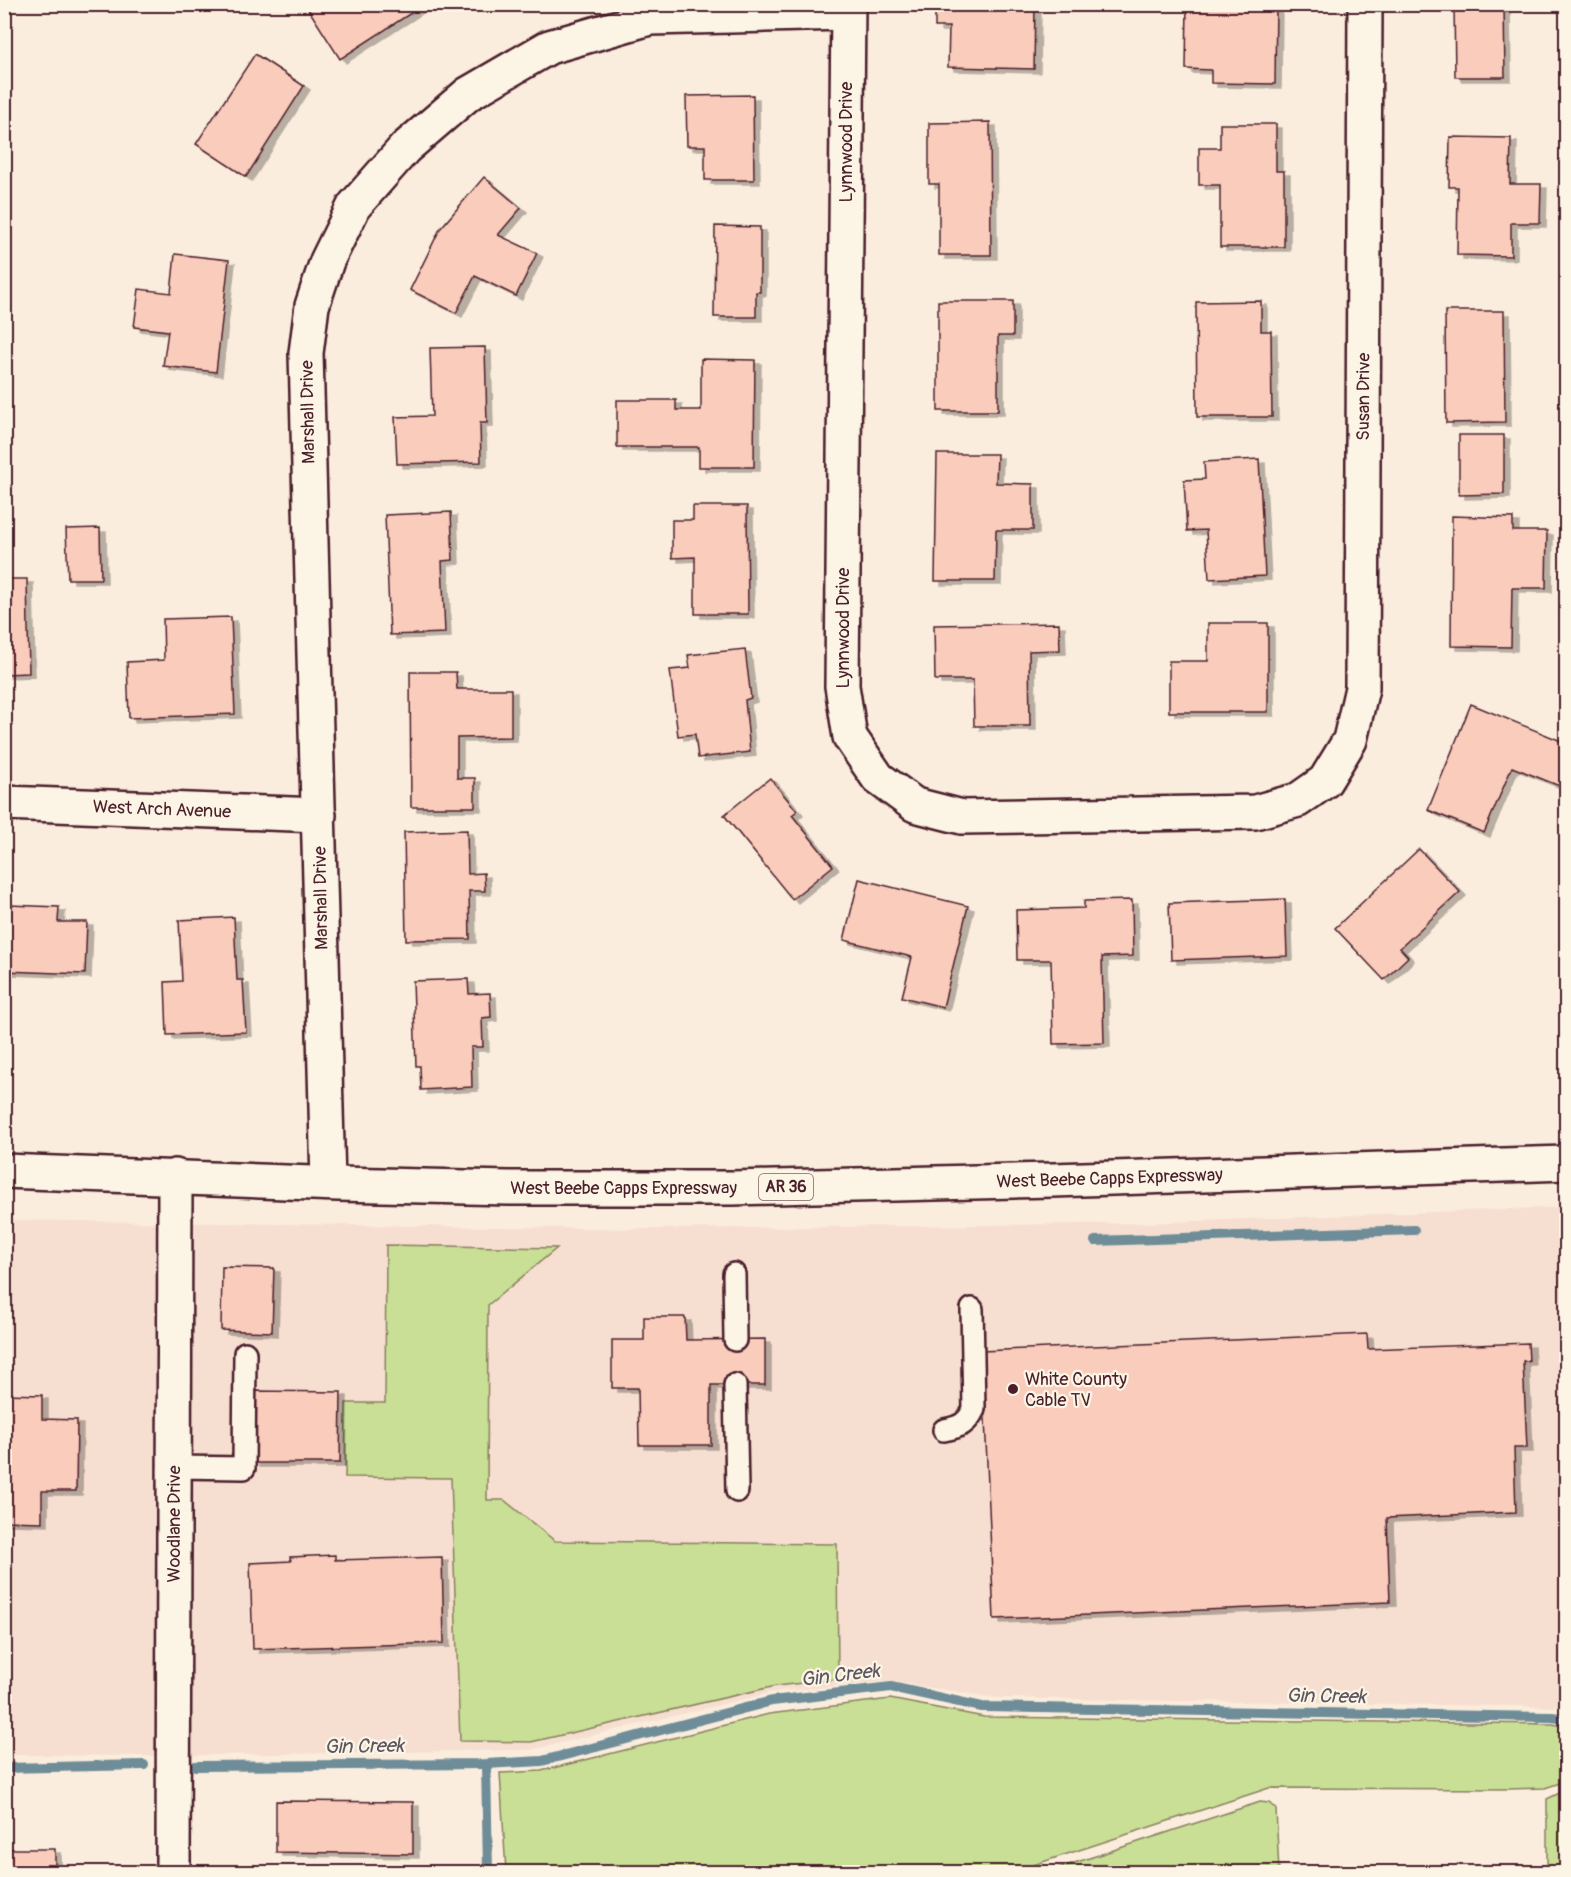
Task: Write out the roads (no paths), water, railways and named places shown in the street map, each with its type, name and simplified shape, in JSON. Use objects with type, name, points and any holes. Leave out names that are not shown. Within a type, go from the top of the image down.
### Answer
[{"type":"street","name":"Susan Drive","points":[[1326,781],[1350,740],[1362,688],[1365,4]]},
{"type":"street","name":"Lynnwood Drive","points":[[847,9],[842,686],[850,737],[878,778],[915,805],[962,817],[1255,812],[1298,800],[1326,781]]},
{"type":"street","name":"Marshall Drive","points":[[328,1184],[306,353],[312,306],[327,261],[354,206],[405,147],[468,94],[549,46],[650,18],[847,9]]},
{"type":"street","name":"West Arch Avenue","points":[[4,803],[319,815]]},
{"type":"street","name":"West Beebe Capps Expressway","points":[[4,1171],[175,1176],[328,1184],[521,1188],[744,1188],[1566,1163]]},
{"type":"street","name":"Woodlane Drive","points":[[173,1872],[175,1176]]},
{"type":"lane","points":[[734,1274],[735,1340]]},
{"type":"lane","points":[[945,1430],[959,1427],[969,1420],[974,1409],[972,1309]]},
{"type":"lane","points":[[174,1467],[244,1468],[245,1353]]},
{"type":"lane","points":[[735,1385],[737,1491]]},
{"type":"waterway","points":[[1095,1241],[1414,1230]]},
{"type":"waterway","name":"Gin Creek","points":[[195,1766],[486,1764],[542,1761],[772,1701],[891,1687],[982,1707],[1566,1719]]},
{"type":"waterway","points":[[486,1764],[488,1872]]},
{"type":"waterway","name":"Gin Creek","points":[[4,1768],[144,1765]]},
{"type":"place","name":"White County Cable TV","points":[[1013,1389]]}]
